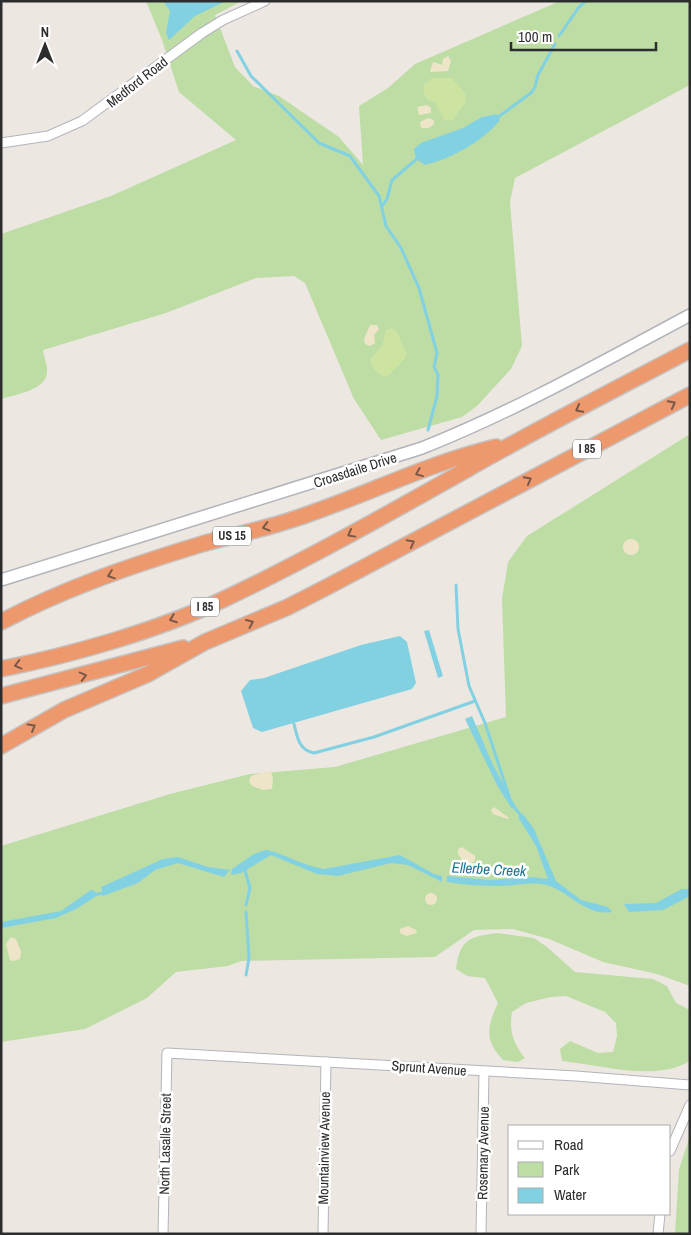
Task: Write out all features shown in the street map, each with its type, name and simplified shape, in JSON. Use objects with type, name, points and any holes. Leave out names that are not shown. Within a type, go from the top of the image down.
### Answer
[{"type":"highway","name":"I 85","points":[[1,669],[104,642],[160,624],[219,601],[304,560],[514,443],[690,350]]},
{"type":"highway","name":"I 85","points":[[1,696],[205,642],[288,607],[690,395]]},
{"type":"highway","name":"US 15","points":[[1,622],[49,599],[104,577],[202,545],[296,518],[464,454],[514,443]]},
{"type":"highway","points":[[1,746],[64,710],[148,674],[205,642]]},
{"type":"street","name":"Medford Road","points":[[1,144],[48,136],[82,121],[202,33],[223,20],[265,1]]},
{"type":"street","name":"Croasdaile Drive","points":[[1,580],[422,448],[533,398],[690,315]]},
{"type":"street","name":"Sprunt Avenue","points":[[168,1053],[690,1085]]},
{"type":"street","name":"North Lasalle Street","points":[[163,1234],[168,1053]]},
{"type":"street","name":"Mountainview Avenue","points":[[323,1234],[326,1062]]},
{"type":"street","name":"Rosemary Avenue","points":[[482,1234],[484,1071]]},
{"type":"street","points":[[671,1149],[690,1105]]},
{"type":"street","points":[[658,1234],[660,1215]]},
{"type":"green space","points":[[146,1],[242,1],[215,15],[235,67],[253,86],[279,96],[339,137],[363,165],[359,106],[388,88],[415,64],[560,1],[690,1],[690,85],[515,178],[510,202],[522,346],[511,369],[477,406],[462,417],[381,440],[354,399],[305,283],[294,276],[256,278],[166,313],[43,350],[47,373],[41,384],[28,391],[1,399],[1,234],[111,196],[236,140],[179,92],[162,40]]},
{"type":"green space","points":[[432,78],[452,78],[465,93],[466,101],[453,120],[444,120],[435,102],[428,100],[424,95],[424,84]]},
{"type":"green space","points":[[391,328],[396,330],[407,354],[403,361],[387,377],[376,371],[370,359],[382,346],[386,330]]},
{"type":"green space","points":[[690,434],[690,986],[657,974],[603,962],[549,939],[513,929],[474,930],[435,957],[241,961],[228,966],[176,972],[147,998],[85,1029],[1,1042],[1,846],[170,794],[250,774],[335,767],[506,717],[502,599],[508,562],[527,536]]},
{"type":"green space","points":[[497,933],[534,938],[575,972],[653,979],[667,986],[676,1003],[690,1010],[690,1061],[676,1067],[645,1071],[562,1061],[560,1049],[570,1041],[598,1053],[613,1052],[617,1036],[616,1023],[605,1012],[566,996],[551,997],[526,1003],[512,1012],[511,1025],[513,1036],[517,1047],[525,1058],[518,1062],[503,1060],[493,1046],[489,1033],[491,1019],[498,1003],[485,978],[467,976],[456,969],[460,951],[467,941],[479,936]]},
{"type":"green space","points":[[690,1136],[690,1234],[675,1234],[679,1169]]},
{"type":"sand","points":[[448,56],[451,61],[448,71],[430,72],[433,62],[442,65],[443,59]]},
{"type":"sand","points":[[427,105],[431,108],[431,113],[419,115],[417,107]]},
{"type":"sand","points":[[428,118],[434,120],[434,124],[429,128],[421,128],[420,122]]},
{"type":"sand","points":[[370,325],[377,325],[379,329],[374,335],[375,343],[370,346],[365,344],[364,339]]},
{"type":"sand","points":[[631,539],[639,547],[631,555],[623,547]]},
{"type":"sand","points":[[268,771],[271,772],[273,778],[272,789],[263,790],[252,786],[249,781],[251,776]]},
{"type":"sand","points":[[494,807],[509,818],[493,814],[491,810]]},
{"type":"sand","points":[[462,847],[475,856],[475,861],[466,866],[458,854],[458,849]]},
{"type":"sand","points":[[429,893],[433,893],[437,899],[433,905],[429,905],[425,901],[425,897]]},
{"type":"sand","points":[[408,926],[416,930],[417,933],[406,936],[400,933],[400,929]]},
{"type":"sand","points":[[11,937],[16,939],[21,952],[20,959],[13,961],[10,960],[6,944]]},
{"type":"water","points":[[163,1],[226,1],[195,16],[169,40],[166,33],[170,11]]},
{"type":"water","points":[[497,114],[500,120],[493,128],[466,148],[425,165],[416,159],[414,149],[421,143],[463,128],[482,117]]},
{"type":"water","points":[[429,630],[443,676],[438,678],[424,631]]},
{"type":"water","points":[[400,636],[407,642],[416,683],[412,689],[262,732],[253,728],[241,691],[250,680],[264,678],[361,645]]},
{"type":"water","points":[[472,716],[493,765],[516,807],[512,809],[498,787],[465,719]]},
{"type":"water","points":[[523,814],[534,829],[556,881],[581,900],[608,907],[612,912],[595,911],[587,908],[546,885],[488,886],[447,882],[447,876],[490,880],[532,877],[548,879],[536,846],[518,817]]},
{"type":"water","points":[[266,850],[324,869],[400,855],[434,874],[442,876],[442,882],[408,865],[391,863],[338,876],[317,874],[271,855],[241,873],[231,875],[232,869],[254,854]]},
{"type":"water","points":[[178,857],[208,867],[230,870],[224,877],[178,863],[155,870],[138,883],[103,896],[101,887],[163,859]]},
{"type":"water","points":[[682,889],[690,889],[690,896],[663,910],[629,912],[624,904],[656,903]]},
{"type":"water","points":[[91,890],[95,891],[95,897],[76,909],[56,918],[1,928],[1,922],[61,911]]},
{"type":"waterway","points":[[559,36],[579,7],[586,1]]},
{"type":"waterway","points":[[498,117],[531,93],[535,87],[538,75],[555,44]]},
{"type":"waterway","points":[[237,51],[251,76],[319,143],[350,156],[379,196],[386,226],[401,248],[419,288],[437,353],[434,367],[438,375],[437,396],[428,430]]},
{"type":"waterway","points":[[382,206],[387,199],[392,180],[419,157]]},
{"type":"waterway","points":[[456,585],[458,629],[469,686],[485,723],[509,796]]},
{"type":"waterway","points":[[294,724],[302,746],[314,753],[374,737],[475,701]]},
{"type":"waterway","points":[[512,804],[522,817]]},
{"type":"waterway","points":[[244,867],[250,888],[246,905]]},
{"type":"waterway","name":"Ellerbe Creek","points":[[91,895],[105,893]]},
{"type":"waterway","points":[[246,912],[249,958],[246,975]]}]
